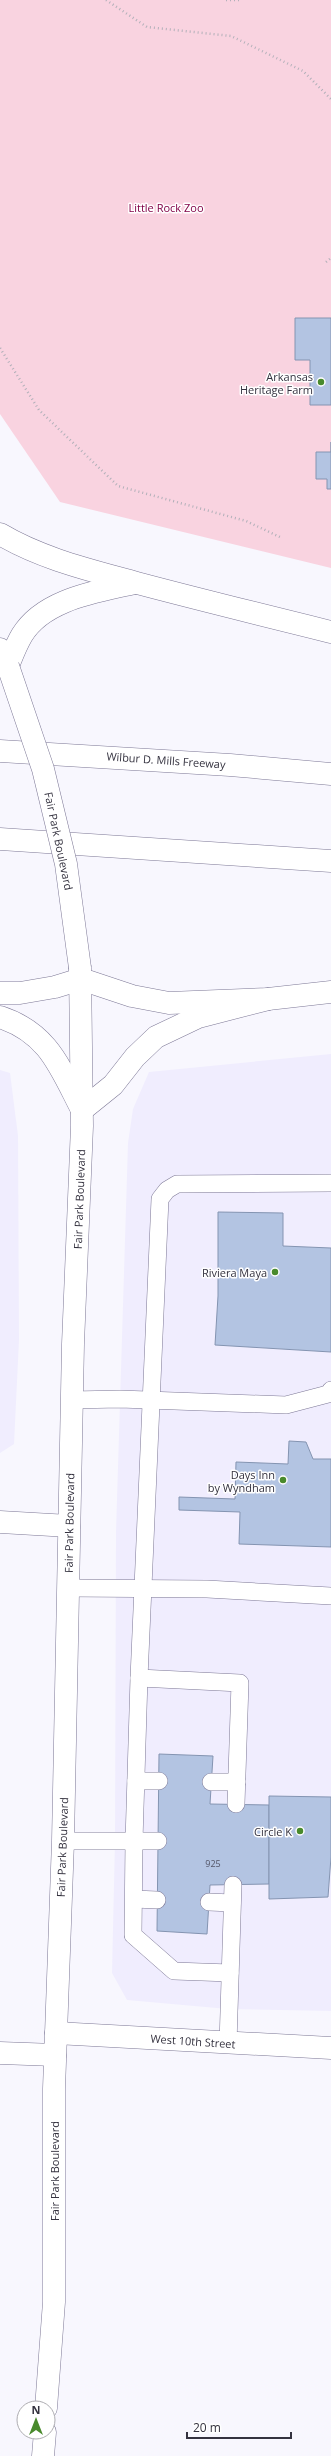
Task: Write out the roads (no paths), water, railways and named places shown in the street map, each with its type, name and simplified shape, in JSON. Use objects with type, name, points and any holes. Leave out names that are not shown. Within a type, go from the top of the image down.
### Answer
[{"type":"main road","points":[[0,534],[17,544],[72,566],[206,603],[331,632]]},
{"type":"main road","points":[[4,658],[40,614],[77,596],[137,583]]},
{"type":"main road","name":"Fair Park Boulevard","points":[[4,658],[43,769],[66,864],[80,974],[82,1110],[67,1588],[63,1841],[55,2055],[54,2302],[47,2400]]},
{"type":"main road","name":"Wilbur D. Mills Freeway","points":[[0,751],[230,764],[331,774]]},
{"type":"main road","points":[[0,839],[331,861]]},
{"type":"main road","points":[[0,993],[20,993],[55,988],[80,974],[132,996],[169,1003],[268,999],[331,992]]},
{"type":"main road","points":[[0,1017],[12,1021],[40,1039],[54,1057],[82,1110],[113,1085],[135,1057],[156,1037],[198,1017],[268,999]]},
{"type":"main road","points":[[0,1522],[69,1526]]},
{"type":"main road","name":"West 10th Street","points":[[56,2034],[228,2044],[331,2048]]},
{"type":"main road","points":[[0,2053],[55,2055]]},
{"type":"main road","points":[[43,2456],[44,2440]]},
{"type":"lane","points":[[230,1973],[174,1971],[133,1935],[139,1678],[160,1199],[167,1190],[177,1184],[331,1183]]},
{"type":"lane","points":[[72,1400],[151,1400],[286,1405],[328,1394],[331,1390]]},
{"type":"lane","points":[[67,1588],[207,1589],[331,1596]]},
{"type":"lane","points":[[139,1678],[240,1683],[236,1804]]},
{"type":"lane","points":[[136,1781],[159,1780]]},
{"type":"lane","points":[[211,1782],[237,1782]]},
{"type":"lane","points":[[63,1841],[158,1841]]},
{"type":"lane","points":[[228,2044],[233,1885]]},
{"type":"lane","points":[[134,1900],[157,1900]]},
{"type":"lane","points":[[209,1902],[232,1903]]},
{"type":"place","name":"Arkansas Heritage Farm","points":[[321,382]]},
{"type":"place","name":"Riviera Maya","points":[[275,1272]]},
{"type":"place","name":"Days Inn by Wyndham","points":[[283,1480]]},
{"type":"place","name":"Circle K","points":[[300,1831]]},
{"type":"park label","name":"Little Rock Zoo","points":[[166,207]]}]
